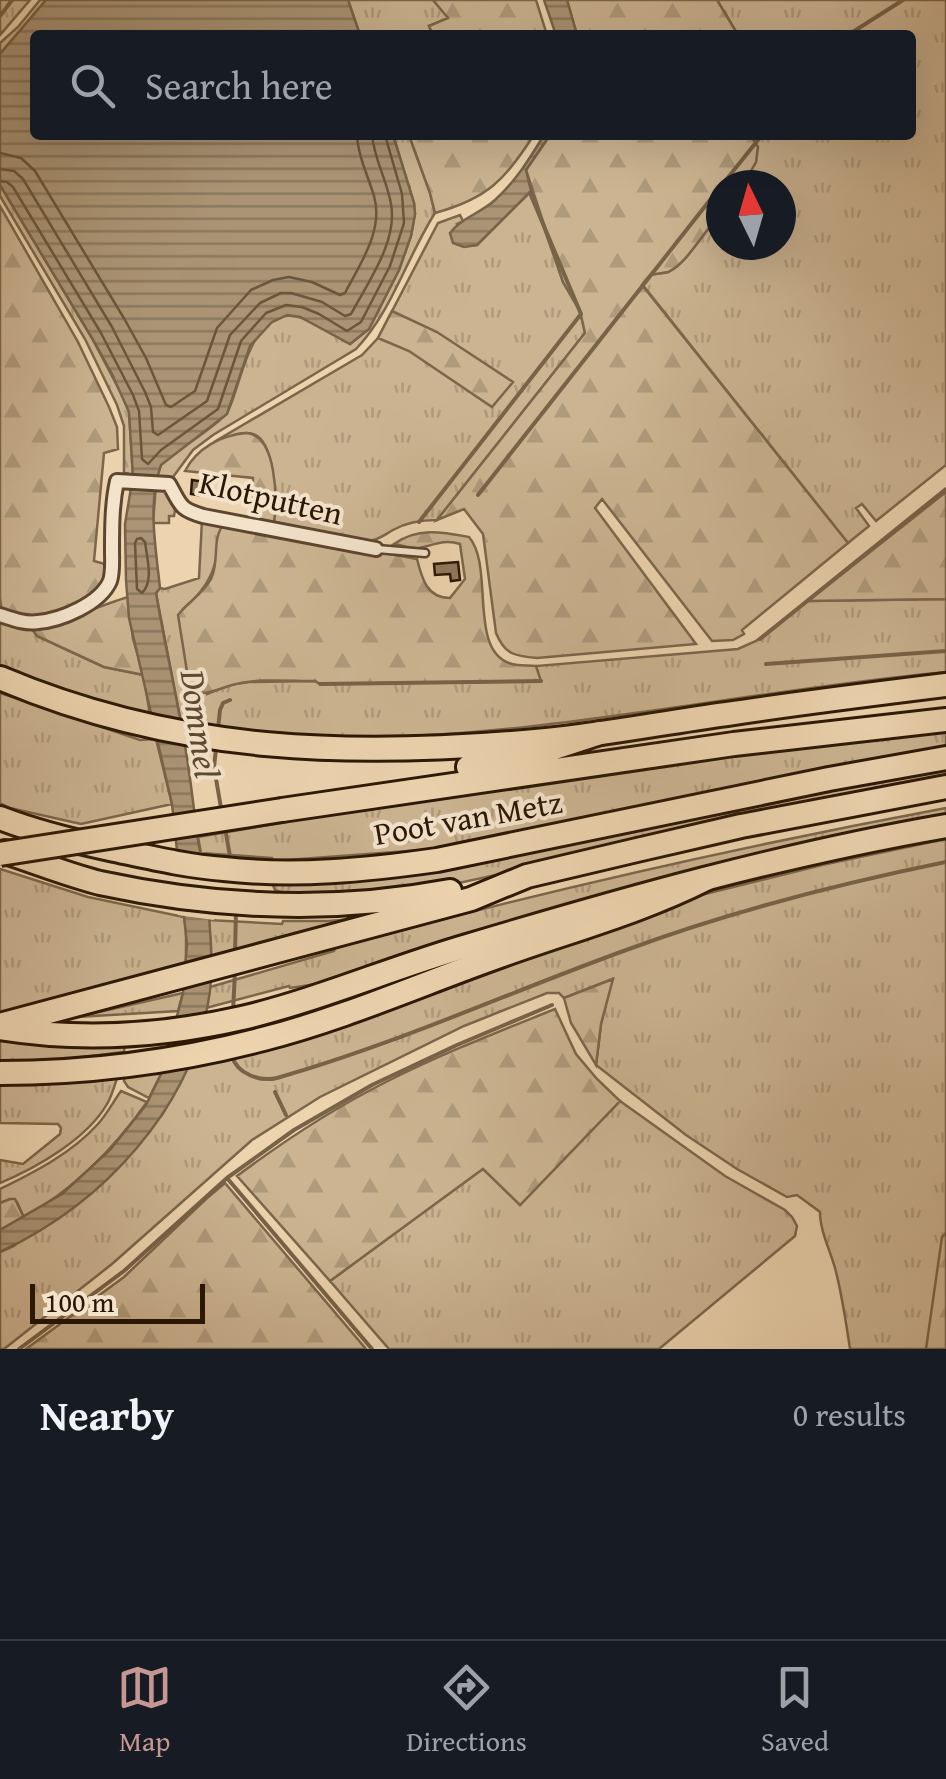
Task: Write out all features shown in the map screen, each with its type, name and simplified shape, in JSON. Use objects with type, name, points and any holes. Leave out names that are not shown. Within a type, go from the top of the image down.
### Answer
[{"type":"highway","name":"Poot van Metz","points":[[0,678],[133,723],[268,746],[394,750],[600,733]]},
{"type":"highway","points":[[282,810],[335,792],[536,754],[600,733],[946,685]]},
{"type":"highway","points":[[0,853],[430,786],[734,744],[946,720]]},
{"type":"highway","name":"Poot van Metz","points":[[0,818],[94,846],[192,865],[269,872],[373,869],[438,860],[946,758]]},
{"type":"highway","points":[[0,1026],[471,899],[528,876],[741,826],[946,788]]},
{"type":"highway","points":[[0,1026],[69,1034],[132,1034],[241,1018],[462,948],[706,879],[946,826]]},
{"type":"highway","name":"Poot van Metz","points":[[0,853],[96,882],[189,899],[275,906],[398,900],[528,876]]},
{"type":"highway","points":[[0,1073],[81,1069],[180,1057],[266,1038],[381,1002],[663,900],[706,879]]},
{"type":"street","name":"Klotputten","points":[[0,615],[34,623],[46,621],[93,600],[108,586],[112,576],[112,522],[121,481],[169,484],[184,510],[376,550]]},
{"type":"lane","name":"Klotputten","points":[[376,550],[425,553]]},
{"type":"green space","points":[[0,0],[30,0],[0,35]]},
{"type":"green space","points":[[40,0],[46,0],[0,54],[0,43]]},
{"type":"green space","points":[[348,0],[433,0],[449,18],[429,26],[431,30],[358,30]]},
{"type":"green space","points":[[433,0],[536,0],[545,30],[431,30],[429,26],[448,18]]},
{"type":"green space","points":[[567,0],[717,0],[735,30],[576,30]]},
{"type":"green space","points":[[717,0],[946,0],[946,465],[876,521],[862,504],[856,508],[869,526],[848,543],[642,284],[650,275],[675,268],[706,232],[706,260],[796,260],[796,170],[751,170],[756,161],[754,140],[916,140],[916,30],[735,30]]},
{"type":"green space","points":[[395,140],[411,140],[435,213],[369,334],[356,349],[213,435],[193,450],[173,477],[156,478],[167,458],[228,411],[251,348],[271,321],[285,316],[302,318],[350,344],[369,329],[399,270],[411,236],[414,203]]},
{"type":"green space","points":[[411,140],[530,140],[504,176],[469,201],[435,213]]},
{"type":"green space","points":[[547,140],[754,140],[758,147],[751,170],[706,170],[706,232],[675,268],[650,275],[642,285],[848,543],[733,640],[712,641],[602,499],[595,508],[696,644],[537,658],[512,653],[496,633],[483,534],[464,509],[437,520],[585,333],[580,311],[563,282],[526,170]]},
{"type":"green space","points":[[0,185],[124,399],[129,412],[133,476],[124,472],[124,426],[117,405],[85,339],[0,196]]},
{"type":"green space","points":[[531,191],[563,282],[580,311],[585,333],[437,520],[409,523],[368,541],[274,522],[273,473],[261,439],[244,433],[214,442],[362,355],[378,338],[438,223],[460,215],[463,221],[457,224],[477,245]]},
{"type":"green space","points":[[0,206],[78,342],[117,427],[118,449],[104,453],[94,561],[105,564],[108,571],[96,589],[78,604],[34,619],[2,612],[0,598]]},
{"type":"green space","points":[[392,311],[437,332],[513,382],[492,407],[409,351],[378,338]]},
{"type":"green space","points":[[247,433],[257,437],[270,457],[275,484],[274,522],[253,518],[253,478],[185,471],[211,444]]},
{"type":"green space","points":[[156,485],[166,489],[175,510],[169,523],[153,523]]},
{"type":"green space","points":[[946,492],[946,599],[808,601]]},
{"type":"green space","points":[[202,520],[224,524],[208,581],[183,609],[207,694],[249,682],[540,681],[536,666],[738,649],[756,641],[808,601],[946,599],[946,672],[487,731],[333,738],[181,723],[156,593],[160,588],[199,578]]},
{"type":"green space","points":[[224,524],[417,559],[431,591],[450,598],[465,579],[460,544],[444,542],[416,548],[394,544],[421,533],[469,537],[480,568],[490,643],[498,656],[512,664],[536,666],[541,681],[263,681],[208,692],[192,691],[178,615],[211,579],[218,536]]},
{"type":"green space","points":[[128,597],[133,639],[144,675],[104,667],[37,636],[33,630],[58,622]]},
{"type":"green space","points":[[0,622],[33,630],[37,636],[104,667],[144,675],[150,716],[0,669]]},
{"type":"green space","points":[[0,693],[140,740],[156,739],[172,804],[81,824],[0,803]]},
{"type":"green space","points":[[946,728],[946,746],[435,849],[273,861],[201,853],[198,837],[287,822],[286,818],[432,795]]},
{"type":"green space","points":[[946,768],[946,778],[440,887],[304,900],[275,890],[273,885],[438,870]]},
{"type":"green space","points":[[946,808],[946,819],[343,980],[289,986],[206,1008],[210,987],[335,948],[639,872]]},
{"type":"green space","points":[[946,839],[946,1349],[850,1349],[840,1288],[820,1212],[797,1195],[787,1197],[737,1169],[596,1065],[612,979],[564,998],[559,993],[547,993],[464,1026],[320,1097],[252,1140],[112,1264],[0,1349],[0,1252],[14,1246],[162,1115],[188,1068],[269,1049],[588,931],[705,894]]},
{"type":"green space","points":[[0,869],[88,897],[184,917],[186,967],[0,1017]]},
{"type":"green space","points":[[391,916],[210,961],[209,920],[282,924]]},
{"type":"green space","points":[[613,979],[601,1024],[596,1065],[571,1023],[564,998]]},
{"type":"green space","points":[[183,993],[178,1011],[77,1017]]},
{"type":"green space","points":[[555,1009],[576,1054],[620,1101],[520,1205],[483,1169],[330,1281],[237,1176],[367,1092]]},
{"type":"green space","points":[[0,1037],[125,1044],[124,1052],[0,1069]]},
{"type":"green space","points":[[164,1068],[149,1098],[124,1081],[125,1074]]},
{"type":"green space","points":[[118,1075],[107,1104],[87,1129],[44,1161],[0,1183],[0,1160],[23,1164],[60,1134],[61,1128],[58,1124],[0,1123],[0,1077]]},
{"type":"green space","points":[[121,1091],[147,1102],[92,1167],[24,1218],[17,1202],[10,1199],[0,1203],[0,1189],[77,1144],[101,1120]]},
{"type":"green space","points":[[620,1101],[725,1176],[785,1210],[797,1226],[795,1236],[659,1349],[389,1349],[330,1281],[483,1168],[520,1205]]},
{"type":"green space","points":[[225,1183],[366,1349],[26,1349],[124,1277]]},
{"type":"green space","points":[[15,1199],[24,1218],[0,1230],[0,1203]]},
{"type":"green space","points":[[946,1233],[946,1349],[926,1349],[942,1237]]},
{"type":"water","points":[[46,0],[348,0],[358,30],[30,30],[30,140],[395,140],[415,214],[399,270],[369,329],[350,344],[300,317],[287,315],[272,322],[250,346],[227,414],[161,465],[153,511],[160,588],[156,593],[207,896],[210,991],[201,1034],[185,1074],[138,1147],[74,1207],[0,1252],[0,1230],[62,1194],[110,1150],[146,1105],[163,1070],[183,993],[187,944],[172,804],[129,618],[125,524],[133,476],[129,412],[92,338],[0,185],[0,54]]},
{"type":"water","points":[[544,0],[567,0],[576,30],[554,30]]},
{"type":"water","points":[[541,140],[547,140],[526,170],[531,191],[477,245],[464,247],[453,243],[450,233],[503,193]]},
{"type":"pier","points":[[172,848],[206,853],[214,920],[178,915]]},
{"type":"building","points":[[192,480],[206,482],[204,496],[191,494]]},
{"type":"building","points":[[458,562],[460,580],[451,581],[450,574],[435,575],[434,564]]},
{"type":"waterway","points":[[0,16],[12,0]]},
{"type":"waterway","points":[[856,30],[903,0]]},
{"type":"waterway","points":[[734,170],[758,140]]},
{"type":"waterway","points":[[419,522],[581,314],[530,193]]},
{"type":"waterway","points":[[478,495],[706,205]]},
{"type":"waterway","points":[[760,639],[946,489]]},
{"type":"waterway","points":[[766,664],[946,651]]},
{"type":"waterway","points":[[320,684],[541,681]]},
{"type":"waterway","name":"Dommel","points":[[218,729],[220,710],[230,700]]},
{"type":"waterway","name":"Dommel","points":[[216,749],[214,767],[221,808]]},
{"type":"waterway","points":[[225,828],[231,862]]},
{"type":"waterway","points":[[232,1056],[239,1068],[250,1075],[277,1078],[366,1049],[707,922],[825,889],[946,862]]},
{"type":"waterway","points":[[235,952],[236,912]]},
{"type":"waterway","points":[[233,1012],[235,971]]},
{"type":"waterway","points":[[19,1349],[124,1271],[227,1178],[294,1130],[372,1085],[552,1005]]},
{"type":"waterway","points":[[275,1092],[286,1115]]},
{"type":"waterway","points":[[227,1178],[372,1349]]}]
